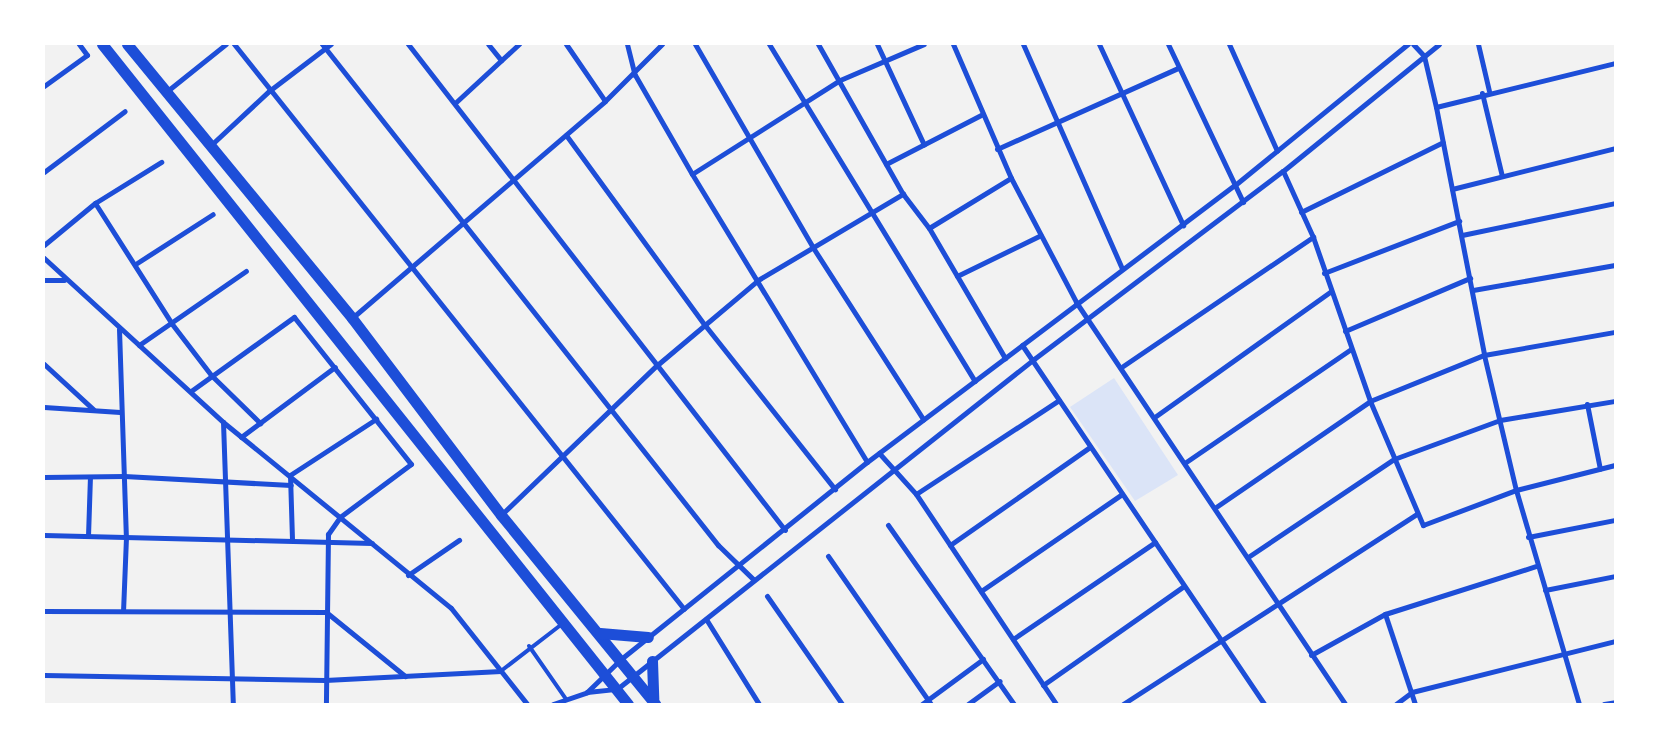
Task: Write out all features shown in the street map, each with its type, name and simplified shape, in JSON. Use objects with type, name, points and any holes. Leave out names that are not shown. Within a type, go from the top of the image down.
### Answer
[{"type":"main road","points":[[102,44],[628,704]]},
{"type":"main road","points":[[127,44],[209,147],[352,318],[501,515],[600,633],[655,704]]},
{"type":"main road","points":[[600,633],[648,637]]},
{"type":"main road","points":[[652,661],[655,704]]},
{"type":"street","points":[[44,86],[87,55],[79,44]]},
{"type":"street","points":[[166,92],[226,44]]},
{"type":"street","points":[[234,44],[269,91],[412,265],[560,455],[684,609]]},
{"type":"street","points":[[209,147],[269,91],[324,46],[331,44]]},
{"type":"street","points":[[408,44],[516,180],[656,366],[785,530]]},
{"type":"street","points":[[488,44],[500,60]]},
{"type":"street","points":[[455,103],[519,44]]},
{"type":"street","points":[[566,44],[606,101]]},
{"type":"street","points":[[627,44],[635,74],[692,174],[867,462]]},
{"type":"street","points":[[352,318],[464,221],[516,180],[606,101],[635,74],[662,44]]},
{"type":"street","points":[[695,44],[812,246],[923,419]]},
{"type":"street","points":[[769,44],[975,381]]},
{"type":"street","points":[[818,44],[840,80],[902,194],[928,228],[1005,358]]},
{"type":"street","points":[[877,44],[924,145]]},
{"type":"street","points":[[692,174],[840,80],[924,44]]},
{"type":"street","points":[[953,44],[997,149],[1076,302],[1123,366],[1344,704]]},
{"type":"street","points":[[1023,44],[1122,268]]},
{"type":"street","points":[[1099,44],[1183,224]]},
{"type":"street","points":[[1168,44],[1243,202]]},
{"type":"street","points":[[1229,44],[1277,151]]},
{"type":"street","points":[[587,692],[604,672],[785,530],[867,462],[1076,302],[1235,185],[1408,44]]},
{"type":"street","points":[[1413,44],[1424,56],[1436,107],[1473,290],[1484,355],[1516,490],[1536,566],[1565,651],[1579,704]]},
{"type":"street","points":[[553,704],[587,692],[617,689],[706,619],[752,579],[895,470],[1034,359],[1283,171],[1438,44]]},
{"type":"street","points":[[1478,44],[1489,91]]},
{"type":"street","points":[[324,46],[464,221],[611,410],[739,566],[752,579]]},
{"type":"street","points":[[1436,107],[1489,91],[1615,63]]},
{"type":"street","points":[[997,149],[1056,119],[1178,68]]},
{"type":"street","points":[[1482,93],[1502,176]]},
{"type":"street","points":[[44,172],[125,111]]},
{"type":"street","points":[[886,164],[983,114]]},
{"type":"street","points":[[566,135],[704,324],[835,489]]},
{"type":"street","points":[[1302,212],[1443,142]]},
{"type":"street","points":[[1452,189],[1615,148]]},
{"type":"street","points":[[44,245],[95,203],[161,162]]},
{"type":"street","points":[[1283,171],[1313,237],[1330,292],[1370,401],[1416,514],[1423,525],[1516,490],[1615,465]]},
{"type":"street","points":[[928,228],[1011,178]]},
{"type":"street","points":[[501,515],[560,455],[611,410],[656,366],[758,280],[812,246],[902,194]]},
{"type":"street","points":[[95,203],[137,263],[172,324],[211,374],[260,423]]},
{"type":"street","points":[[1462,235],[1615,203]]},
{"type":"street","points":[[137,263],[213,214]]},
{"type":"street","points":[[1324,273],[1458,221]]},
{"type":"street","points":[[957,276],[1041,235]]},
{"type":"street","points":[[1123,366],[1313,237]]},
{"type":"street","points":[[44,258],[64,280],[191,390],[223,422],[290,475],[408,575],[451,608],[527,704]]},
{"type":"street","points":[[1473,290],[1615,265]]},
{"type":"street","points":[[140,345],[246,271]]},
{"type":"street","points":[[1345,331],[1470,278]]},
{"type":"street","points":[[44,280],[64,280]]},
{"type":"street","points":[[1156,416],[1330,292]]},
{"type":"street","points":[[191,390],[294,317],[411,464],[340,517],[328,540],[326,704]]},
{"type":"street","points":[[120,329],[120,412],[126,537],[123,611]]},
{"type":"street","points":[[1216,507],[1370,401],[1484,355],[1615,332]]},
{"type":"street","points":[[1022,345],[1034,359],[1090,447],[1264,704]]},
{"type":"street","points":[[1186,462],[1351,349]]},
{"type":"street","points":[[44,364],[93,409]]},
{"type":"street","points":[[242,437],[335,367]]},
{"type":"street","points":[[916,494],[1059,400]]},
{"type":"street","points":[[1248,557],[1394,459],[1500,420],[1587,404],[1615,401]]},
{"type":"street","points":[[1587,404],[1600,468]]},
{"type":"street","points":[[44,406],[120,412]]},
{"type":"street","points":[[290,475],[376,419]]},
{"type":"street","points":[[223,422],[233,704]]},
{"type":"street","points":[[950,545],[1090,447]]},
{"type":"street","points":[[879,453],[916,494],[1056,704]]},
{"type":"street","points":[[290,475],[292,539]]},
{"type":"street","points":[[44,477],[124,476],[291,485]]},
{"type":"street","points":[[88,536],[90,477]]},
{"type":"street","points":[[981,591],[1122,494]]},
{"type":"street","points":[[1123,704],[1276,602],[1416,514]]},
{"type":"street","points":[[1528,537],[1615,520]]},
{"type":"street","points":[[888,524],[1000,681],[1014,704]]},
{"type":"street","points":[[44,535],[292,539],[372,543]]},
{"type":"street","points":[[408,575],[459,540]]},
{"type":"street","points":[[1013,639],[1155,542]]},
{"type":"street","points":[[828,556],[930,702]]},
{"type":"street","points":[[1311,655],[1385,614],[1536,566]]},
{"type":"street","points":[[1545,590],[1615,576]]},
{"type":"street","points":[[1043,685],[1184,586]]},
{"type":"street","points":[[768,596],[842,704]]},
{"type":"street","points":[[44,611],[326,612],[405,676]]},
{"type":"street","points":[[1385,614],[1416,704]]},
{"type":"street","points":[[706,619],[759,704]]},
{"type":"street","points":[[1396,704],[1412,692],[1565,651],[1615,641]]},
{"type":"street","points":[[922,704],[930,702],[983,659]]},
{"type":"street","points":[[44,675],[325,680],[500,671]]},
{"type":"street","points":[[968,704],[1000,681]]},
{"type":"street","points":[[1604,704],[1615,702]]},
{"type":"lane","points":[[500,671],[529,646],[564,623]]},
{"type":"lane","points":[[529,646],[566,699]]},
{"type":"shaded area","points":[[1114,378],[1178,475],[1135,501],[1070,407]]}]
